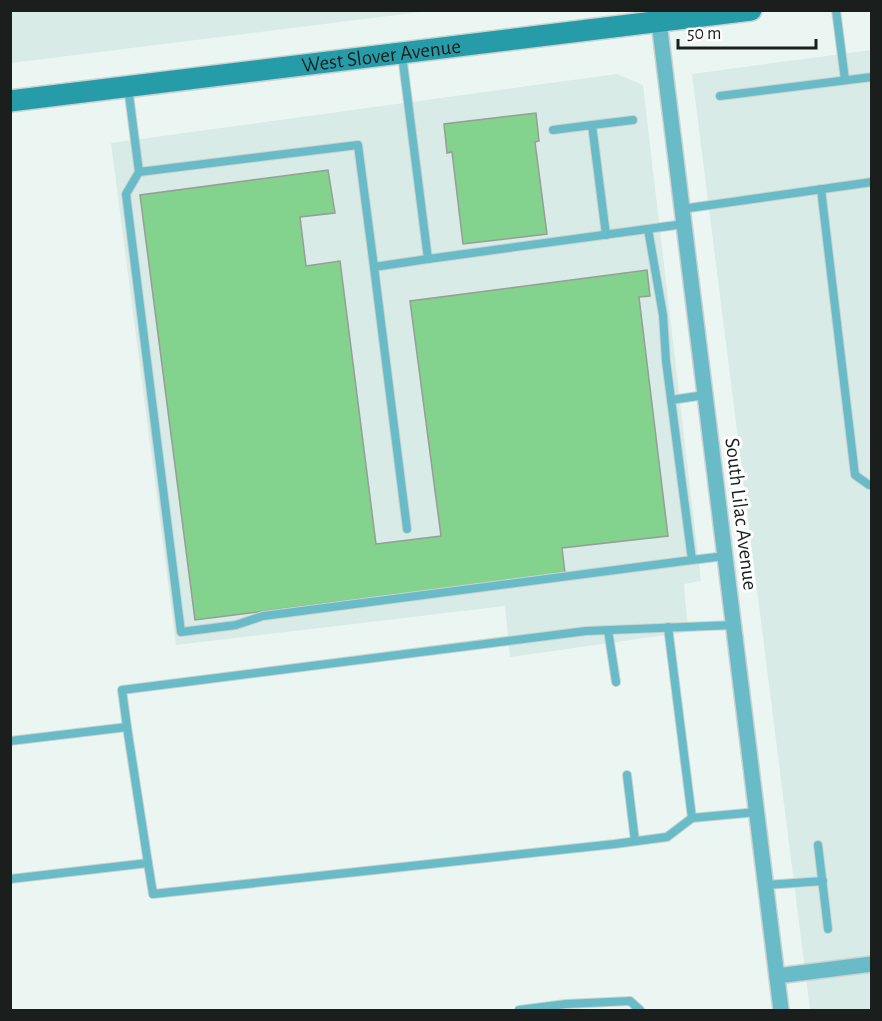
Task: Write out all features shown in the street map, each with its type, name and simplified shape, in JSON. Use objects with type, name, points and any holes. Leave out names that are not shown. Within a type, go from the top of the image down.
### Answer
[{"type":"main road","name":"West Slover Avenue","points":[[10,101],[751,10]]},
{"type":"street","name":"South Lilac Avenue","points":[[659,22],[781,1011]]},
{"type":"street","points":[[777,976],[872,964]]},
{"type":"lane","points":[[836,10],[845,80]]},
{"type":"lane","points":[[402,53],[428,260]]},
{"type":"lane","points":[[720,96],[872,77]]},
{"type":"lane","points":[[128,86],[139,172],[126,194],[181,632],[236,625],[263,616],[725,556]]},
{"type":"lane","points":[[553,130],[633,120]]},
{"type":"lane","points":[[592,125],[606,235]]},
{"type":"lane","points":[[139,172],[358,145],[406,530]]},
{"type":"lane","points":[[374,267],[648,229],[683,217],[821,189],[872,182]]},
{"type":"lane","points":[[821,189],[855,475],[872,485]]},
{"type":"lane","points":[[648,229],[663,315],[671,400],[692,560]]},
{"type":"lane","points":[[671,400],[705,395]]},
{"type":"lane","points":[[733,625],[586,631],[122,690],[153,894],[635,842],[667,837],[692,818],[756,812]]},
{"type":"lane","points":[[669,627],[692,818]]},
{"type":"lane","points":[[608,630],[616,682]]},
{"type":"lane","points":[[10,741],[127,727]]},
{"type":"lane","points":[[627,775],[635,842]]},
{"type":"lane","points":[[818,845],[828,928]]},
{"type":"lane","points":[[10,879],[148,863]]},
{"type":"lane","points":[[766,885],[823,881]]},
{"type":"lane","points":[[519,1011],[567,1004],[630,1001],[640,1011]]},
{"type":"shaded area","points":[[11,10],[429,10],[429,11],[11,63]]},
{"type":"shaded area","points":[[871,50],[871,1010],[810,1010],[692,74]]},
{"type":"shaded area","points":[[617,74],[643,85],[701,581],[684,584],[688,632],[510,657],[505,606],[176,645],[111,143]]},
{"type":"building","points":[[536,113],[539,141],[535,142],[547,234],[463,244],[452,152],[447,153],[444,124]]},
{"type":"building","points":[[328,170],[335,213],[300,217],[306,266],[340,261],[376,544],[441,536],[410,301],[647,270],[650,296],[639,297],[668,536],[562,548],[565,573],[195,620],[140,195]]}]
